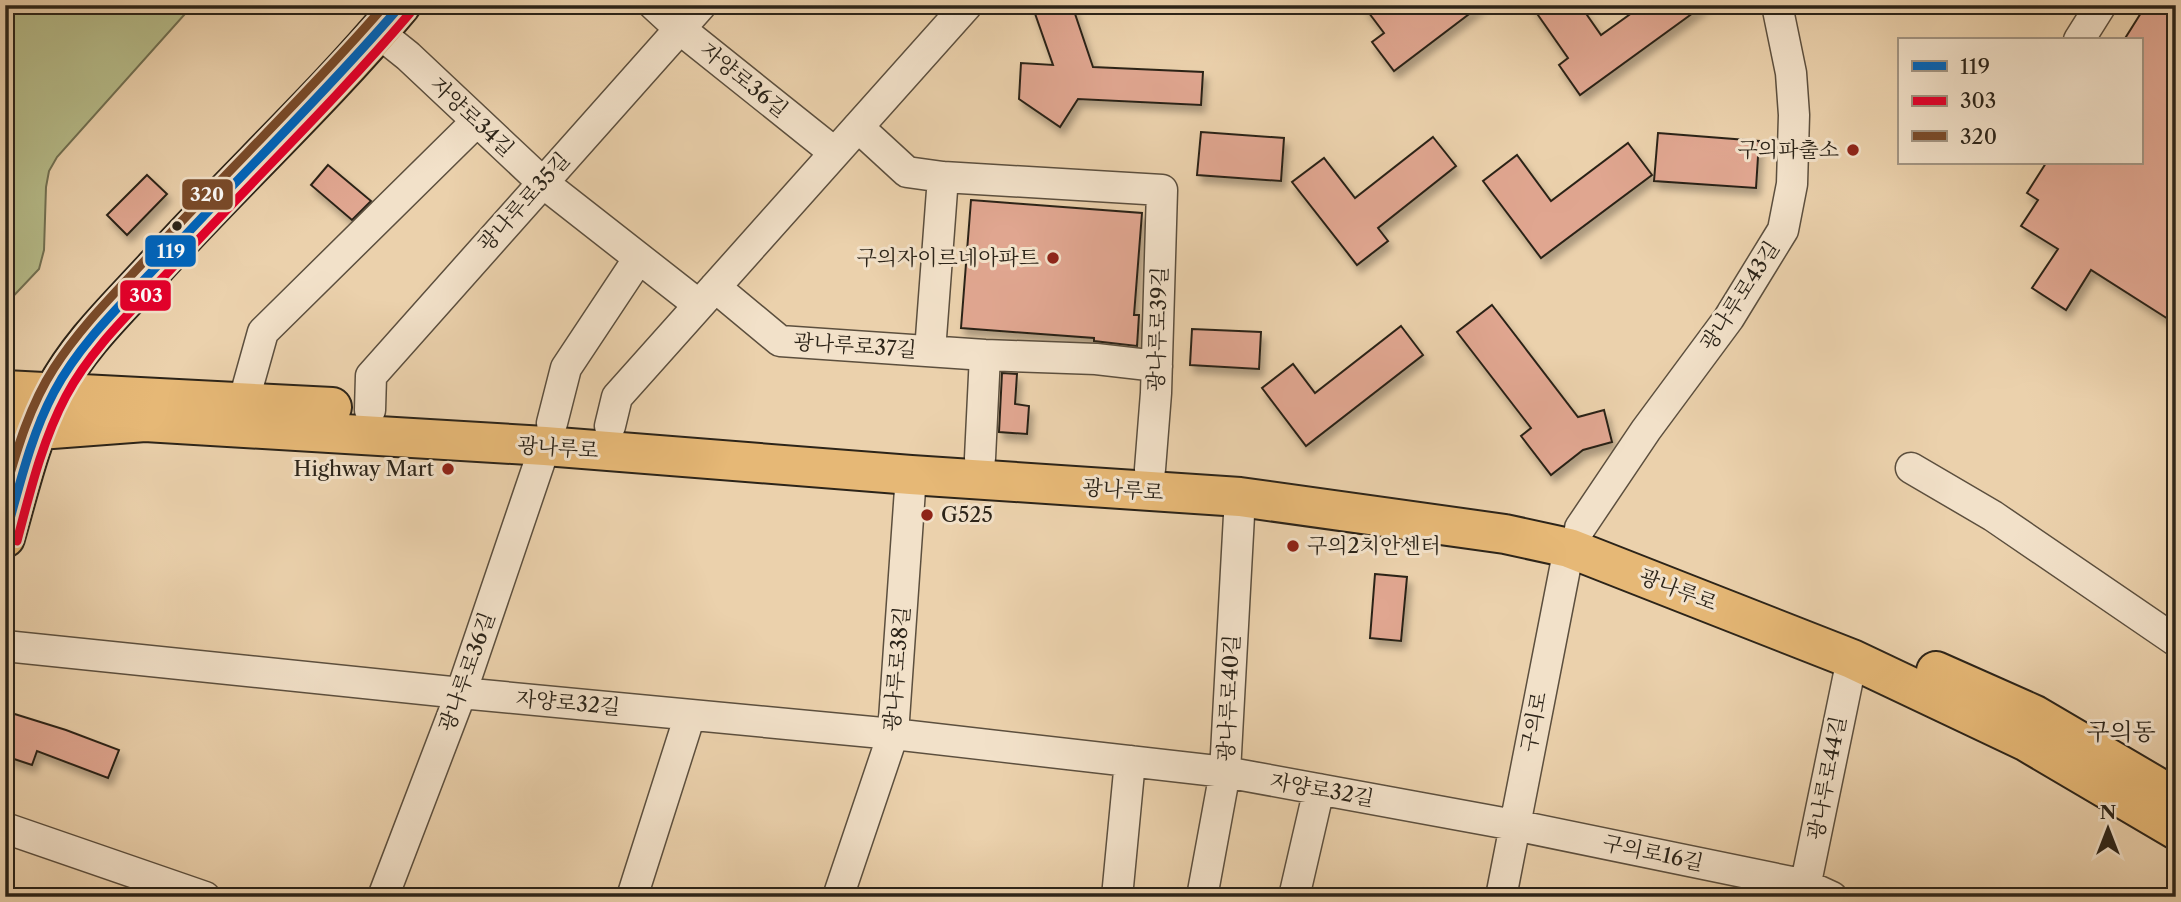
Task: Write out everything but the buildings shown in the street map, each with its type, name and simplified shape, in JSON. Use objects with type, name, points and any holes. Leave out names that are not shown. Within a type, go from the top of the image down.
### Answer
[{"type":"main road","points":[[5,538],[22,428],[54,392],[87,342],[202,216],[390,19]]},
{"type":"main road","name":"광나루로","points":[[5,390],[245,401],[370,410],[549,434],[911,475],[1240,497],[1492,532],[1575,538],[1852,659],[2025,741],[2170,805]]},
{"type":"main road","name":"광나루로","points":[[22,428],[145,422],[549,434],[610,426],[980,458],[1257,476],[1388,492],[1575,538],[1886,651],[2035,715],[2170,805]]},
{"type":"street","name":"자양로36길","points":[[654,5],[680,29],[835,153]]},
{"type":"street","name":"광나루로35길","points":[[370,410],[371,376],[701,5]]},
{"type":"street","points":[[610,426],[617,397],[967,5]]},
{"type":"street","name":"광나루로43길","points":[[1575,538],[1646,430],[1729,318],[1783,230],[1792,184],[1794,115],[1791,73],[1777,5]]},
{"type":"street","points":[[2080,38],[2101,5]]},
{"type":"street","name":"자양로34길","points":[[390,19],[408,56],[541,182],[639,258],[707,296]]},
{"type":"street","points":[[245,401],[263,332],[476,122]]},
{"type":"street","points":[[858,127],[907,172],[943,177]]},
{"type":"street","name":"광나루로39길","points":[[943,177],[1162,190],[1157,366],[1150,469]]},
{"type":"street","name":"광나루로37길","points":[[930,351],[943,177]]},
{"type":"street","name":"광나루로","points":[[549,434],[566,368],[639,258]]},
{"type":"street","name":"광나루로37길","points":[[707,296],[780,341],[985,355],[1096,359],[1157,366]]},
{"type":"street","points":[[980,458],[985,355]]},
{"type":"street","name":"광나루로36길","points":[[383,897],[461,693],[549,434]]},
{"type":"street","points":[[1911,468],[1993,516],[2176,641]]},
{"type":"street","name":"광나루로38길","points":[[838,897],[893,734],[911,475]]},
{"type":"street","name":"광나루로40길","points":[[1202,897],[1225,772],[1240,497]]},
{"type":"street","name":"구의로","points":[[1503,896],[1514,825],[1575,538]]},
{"type":"street","name":"자양로32길","points":[[5,646],[893,734],[1225,772],[1514,825]]},
{"type":"street","name":"광나루로44길","points":[[1814,893],[1852,659]]},
{"type":"street","points":[[632,897],[690,715]]},
{"type":"street","points":[[1117,897],[1130,761]]},
{"type":"street","points":[[1294,897],[1319,789]]},
{"type":"street","name":"구의로16길","points":[[1514,825],[1814,893]]},
{"type":"street","points":[[5,828],[148,887],[205,897]]},
{"type":"green space","points":[[5,5],[193,5],[57,157],[49,171],[46,187],[44,250],[39,269],[5,305]]},
{"type":"transit line","name":"320","points":[[5,491],[31,412],[45,382],[76,338],[112,295],[328,69],[385,5]]},
{"type":"transit line","name":"119","points":[[5,537],[38,427],[54,392],[76,357],[116,310],[401,5]]},
{"type":"transit line","name":"303","points":[[17,541],[37,467],[50,431],[66,396],[88,361],[128,314],[410,13]]},
{"type":"place","name":"구의파출소","points":[[1853,150]]},
{"type":"place","name":"구의자이르네아파트","points":[[1053,258]]},
{"type":"place","name":"Highway Mart","points":[[448,469]]},
{"type":"place","name":"G525","points":[[927,515]]},
{"type":"place","name":"구의2치안센터","points":[[1293,546]]},
{"type":"district","name":"구의동","points":[[2121,732]]}]
